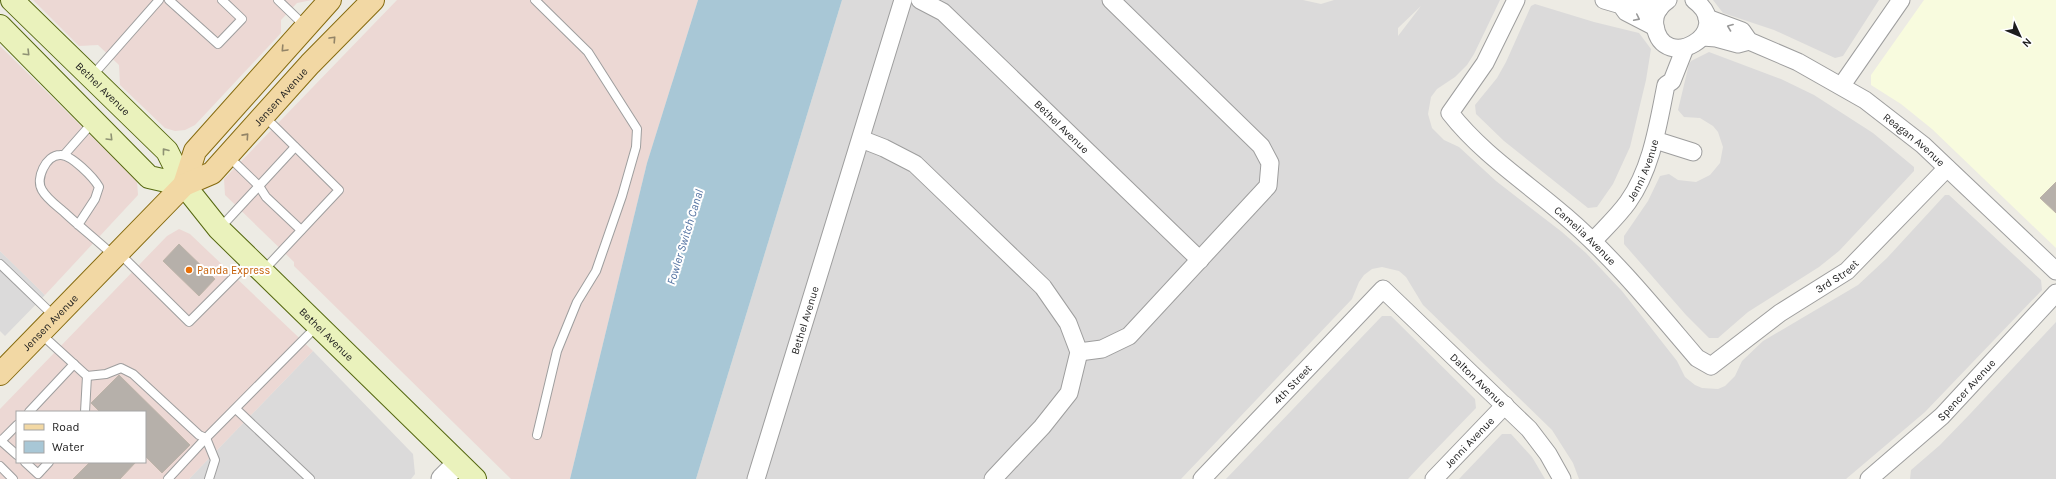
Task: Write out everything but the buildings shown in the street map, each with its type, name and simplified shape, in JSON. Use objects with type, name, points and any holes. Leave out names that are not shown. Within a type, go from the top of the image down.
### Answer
[{"type":"main road","name":"Bethel Avenue","points":[[12,0],[90,78],[167,151],[184,185],[219,229],[475,479]]},
{"type":"main road","name":"Jensen Avenue","points":[[184,185],[195,151],[330,0]]},
{"type":"main road","name":"Jensen Avenue","points":[[2,369],[55,318],[184,185],[212,173],[320,53],[370,1]]},
{"type":"main road","points":[[0,4],[20,22],[52,40]]},
{"type":"main road","points":[[0,26],[149,177],[184,185]]},
{"type":"street","name":"Bethel Avenue","points":[[756,479],[903,0]]},
{"type":"street","name":"Bethel Avenue","points":[[920,0],[943,12],[1200,260]]},
{"type":"street","points":[[1079,352],[1102,349],[1128,336],[1268,186],[1270,162],[1261,146],[1111,0]]},
{"type":"street","name":"Camelia Avenue","points":[[1516,0],[1485,64],[1450,113],[1462,128],[1501,165],[1565,216],[1593,241],[1616,264],[1697,358],[1711,366]]},
{"type":"street","points":[[1604,0],[1622,6],[1626,12],[1656,27]]},
{"type":"street","points":[[1622,6],[1629,1],[1663,4],[1655,17],[1656,27],[1660,38],[1678,47],[1697,43],[1703,37],[1707,26],[1707,18],[1704,10],[1696,0]]},
{"type":"street","points":[[1842,85],[1901,0]]},
{"type":"street","name":"Reagan Avenue","points":[[1707,18],[1742,31],[1749,41],[1798,62],[1842,85],[1865,100],[1896,123],[1947,168],[2056,271]]},
{"type":"street","name":"Reagan Avenue","points":[[1703,37],[1716,38],[1738,44],[1749,41]]},
{"type":"street","name":"Jenni Avenue","points":[[1593,241],[1629,201],[1642,175],[1655,140],[1666,85],[1663,79],[1678,47]]},
{"type":"street","points":[[861,139],[884,148],[915,164],[1042,287],[1068,323],[1079,352],[1069,393],[1042,427],[993,479]]},
{"type":"street","points":[[1655,140],[1693,152]]},
{"type":"street","name":"3rd Street","points":[[1711,366],[1780,313],[1847,271],[1947,168]]},
{"type":"street","name":"Dalton Avenue","points":[[1383,289],[1505,404],[1529,429],[1548,454],[1562,479]]},
{"type":"street","name":"4th Street","points":[[1202,479],[1383,289]]},
{"type":"street","name":"Spencer Avenue","points":[[1879,476],[1942,416],[2056,293]]},
{"type":"street","name":"Jenni Avenue","points":[[1434,479],[1505,404]]},
{"type":"street","points":[[442,479],[458,463]]},
{"type":"lane","points":[[90,78],[159,0]]},
{"type":"lane","points":[[169,0],[218,44],[242,19],[222,0]]},
{"type":"lane","points":[[278,0],[306,26]]},
{"type":"lane","points":[[535,0],[588,52],[637,129],[636,147],[622,196],[596,271],[577,302],[557,351],[537,435]]},
{"type":"lane","points":[[78,225],[95,199],[99,187],[76,161],[64,155],[54,156],[44,168],[39,182],[44,194],[78,225],[117,255],[189,322],[301,230],[339,190],[264,115]]},
{"type":"lane","points":[[64,155],[94,122]]},
{"type":"lane","points":[[219,229],[295,147]]},
{"type":"lane","points":[[228,156],[259,186],[266,197],[301,230]]},
{"type":"lane","points":[[0,264],[55,318]]},
{"type":"lane","points":[[168,479],[206,438],[318,326]]},
{"type":"lane","points":[[40,333],[87,376],[106,374],[121,368],[133,374],[199,435],[206,438],[215,460],[209,479]]},
{"type":"lane","points":[[30,411],[74,364]]},
{"type":"lane","points":[[85,411],[87,376]]},
{"type":"lane","points":[[236,409],[310,479]]},
{"type":"lane","points":[[16,426],[1,440],[16,454]]},
{"type":"lane","points":[[26,463],[35,477],[48,463]]},
{"type":"lane","points":[[0,466],[13,479]]},
{"type":"shaded area","points":[[33,0],[312,0],[297,3],[281,20],[281,33],[195,125],[185,130],[175,131],[165,128],[120,85],[119,65],[98,45],[79,46]]},
{"type":"shaded area","points":[[397,0],[698,0],[647,163],[570,479],[511,479],[294,266],[294,262],[225,195],[224,179]]},
{"type":"shaded area","points":[[842,0],[1303,0],[1321,4],[1334,0],[1500,0],[1474,54],[1467,65],[1455,77],[1437,89],[1431,97],[1428,114],[1432,128],[1444,140],[1459,147],[1496,181],[1562,232],[1586,253],[1622,291],[1677,361],[1685,377],[1695,385],[1702,388],[1718,389],[1725,386],[1735,376],[1742,361],[1763,341],[1858,285],[1887,258],[1945,195],[1949,195],[2041,280],[2042,290],[1925,412],[1846,479],[1579,479],[1573,463],[1552,430],[1423,305],[1406,277],[1399,271],[1382,267],[1372,269],[1364,275],[1359,282],[1352,299],[1181,479],[696,479]],"holes":[[[1421,6],[1398,36],[1398,28]]]},
{"type":"shaded area","points":[[1713,0],[1879,0],[1843,56],[1835,58],[1774,30],[1723,13]]},
{"type":"shaded area","points":[[1924,0],[2056,0],[2056,248],[1932,129],[1901,104],[1871,85],[1871,75]]},
{"type":"shaded area","points":[[1535,4],[1594,22],[1639,33],[1651,49],[1646,80],[1630,147],[1613,184],[1597,207],[1588,208],[1504,141],[1476,114],[1475,105],[1497,78],[1506,62],[1531,6]]},
{"type":"shaded area","points":[[0,46],[137,181],[138,195],[45,295],[0,251]]},
{"type":"shaded area","points":[[1709,52],[1781,79],[1814,95],[1873,133],[1914,167],[1914,171],[1839,251],[1819,267],[1748,312],[1718,338],[1709,338],[1686,315],[1624,244],[1624,236],[1648,201],[1660,176],[1669,174],[1678,180],[1696,182],[1710,175],[1720,163],[1723,147],[1718,132],[1713,126],[1700,118],[1684,117],[1678,110],[1689,64],[1691,61]]},
{"type":"shaded area","points":[[179,229],[190,234],[313,351],[189,479],[0,479],[0,409],[167,236]]},
{"type":"shaded area","points":[[0,251],[45,295],[5,336],[0,331]]},
{"type":"shaded area","points":[[1382,316],[1391,316],[1475,399],[1476,408],[1408,479],[1226,479]]},
{"type":"shaded area","points":[[2056,322],[2056,479],[1910,479],[1911,470],[1940,445]]},
{"type":"shaded area","points":[[313,351],[413,454],[415,474],[411,479],[189,479]]},
{"type":"shaded area","points":[[1502,434],[1511,434],[1532,457],[1545,479],[1459,479]]},
{"type":"water","name":"Fowler Switch Canal","points":[[698,0],[842,0],[696,479],[570,479],[647,163]]},
{"type":"place","name":"Panda Express","points":[[189,270]]}]
